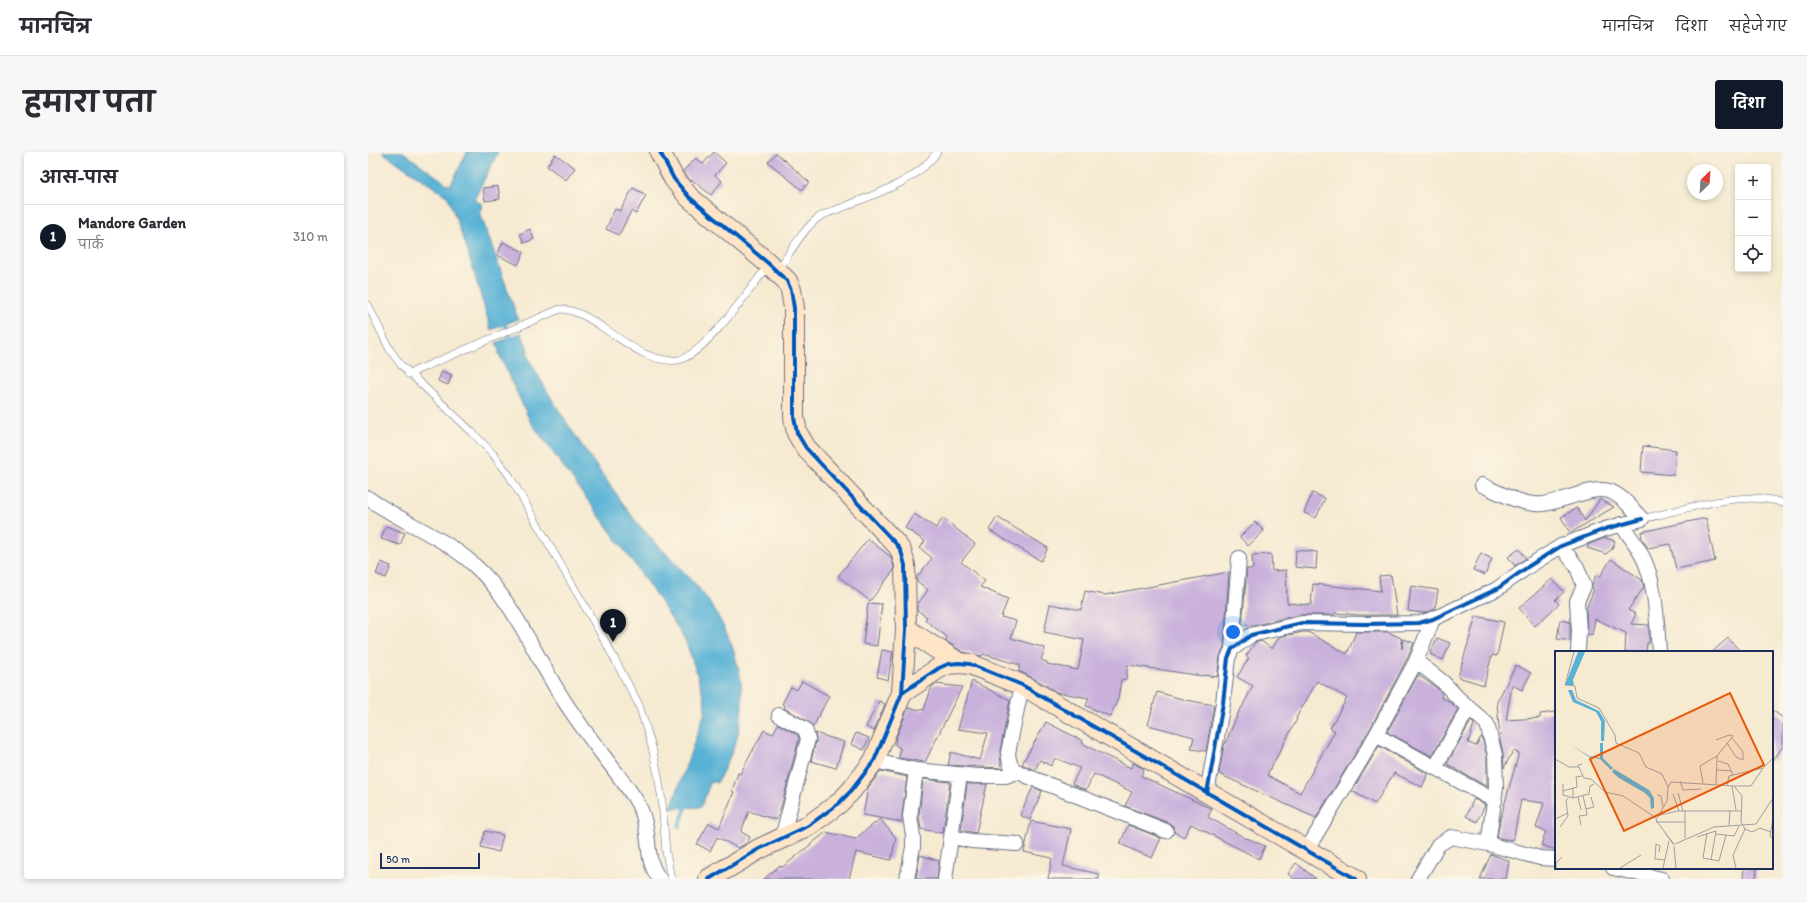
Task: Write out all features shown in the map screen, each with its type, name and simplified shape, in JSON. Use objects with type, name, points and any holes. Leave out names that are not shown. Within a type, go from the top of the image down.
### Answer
[{"type":"street","points":[[660,152],[674,179],[689,197],[787,281],[794,299],[794,417],[797,433],[806,448],[901,551],[905,565],[906,629],[902,693],[874,761],[851,791],[825,815],[808,826],[759,849],[709,879]]},
{"type":"street","points":[[1482,485],[1530,503],[1543,504],[1600,490],[1610,492],[1621,498],[1642,519]]},
{"type":"street","points":[[368,498],[385,510],[458,552],[473,563],[497,590],[527,636],[559,693],[634,797],[641,810],[645,824],[649,856],[652,866],[660,879]]},
{"type":"street","points":[[1232,649],[1251,635],[1302,622],[1388,624],[1419,623],[1433,619],[1497,589],[1529,566],[1561,546],[1621,524],[1642,519]]},
{"type":"street","points":[[1621,524],[1641,553],[1650,576],[1656,612],[1659,651]]},
{"type":"street","points":[[1561,546],[1577,568],[1584,586],[1578,602],[1578,651]]},
{"type":"street","points":[[1207,793],[1223,703],[1228,658],[1232,649],[1239,558]]},
{"type":"street","points":[[1306,851],[1376,735],[1416,661],[1433,619]]},
{"type":"street","points":[[906,629],[959,662],[981,667],[1022,685],[1356,879]]},
{"type":"street","points":[[1416,661],[1443,682],[1458,698],[1487,724],[1495,755],[1495,800],[1488,844]]},
{"type":"street","points":[[902,693],[939,668],[948,664],[959,662]]},
{"type":"street","points":[[1022,685],[1008,753],[1009,763],[1012,769],[1166,831]]},
{"type":"street","points":[[1435,768],[1469,707]]},
{"type":"street","points":[[779,715],[805,729],[808,739],[782,838]]},
{"type":"street","points":[[1376,735],[1495,800]]},
{"type":"street","points":[[874,761],[916,770],[960,775],[1006,776],[1017,772]]},
{"type":"street","points":[[907,879],[913,847],[910,816],[916,770]]},
{"type":"street","points":[[945,879],[960,775]]},
{"type":"street","points":[[952,837],[1017,844]]},
{"type":"street","points":[[1418,879],[1438,845],[1451,837],[1488,844],[1540,858],[1555,859]]},
{"type":"street","points":[[1617,869],[1662,879]]},
{"type":"lane","points":[[408,374],[560,309],[580,313],[636,349],[650,356],[679,360],[690,356],[709,340],[819,217],[885,189],[917,173],[927,165],[937,152]]},
{"type":"lane","points":[[368,305],[395,358],[408,374],[472,432],[493,454],[509,475],[621,670],[639,705],[652,747],[662,801],[666,852],[671,879]]},
{"type":"lane","points":[[1642,519],[1718,502],[1747,498],[1774,500],[1783,503]]},
{"type":"water","points":[[382,152],[403,152],[450,186],[467,152],[498,152],[474,200],[482,204],[480,213],[518,319],[491,330],[466,246],[448,197]]},
{"type":"water","points":[[521,333],[527,346],[528,357],[545,388],[592,460],[634,519],[696,585],[718,615],[733,650],[741,687],[742,705],[739,732],[734,747],[717,783],[711,781],[701,807],[671,808],[705,712],[704,697],[687,645],[678,628],[633,562],[530,421],[498,352],[500,351],[496,343]]},
{"type":"building","points":[[714,152],[726,163],[715,175],[722,181],[711,195],[692,180],[691,181],[683,171],[696,158],[703,164]]},
{"type":"building","points":[[776,153],[809,182],[802,190],[768,162]]},
{"type":"building","points":[[555,154],[575,168],[566,180],[547,166]]},
{"type":"building","points":[[498,186],[500,199],[485,201],[483,188]]},
{"type":"building","points":[[633,188],[646,195],[636,214],[631,211],[619,235],[606,229],[615,209],[620,211]]},
{"type":"building","points":[[530,229],[534,239],[524,243],[520,234]]},
{"type":"building","points":[[503,242],[524,252],[518,265],[497,255]]},
{"type":"building","points":[[442,371],[452,375],[448,385],[438,381]]},
{"type":"building","points":[[1643,446],[1676,450],[1674,475],[1641,472]]},
{"type":"building","points":[[1312,493],[1325,498],[1316,518],[1304,513]]},
{"type":"building","points":[[1600,499],[1614,507],[1570,533],[1561,517],[1577,508],[1585,521]]},
{"type":"building","points":[[914,514],[936,528],[943,518],[975,544],[961,562],[985,581],[980,587],[1008,599],[1001,617],[1016,621],[1011,638],[1045,648],[1041,660],[1047,662],[1047,664],[1078,670],[1084,640],[1044,632],[1050,604],[1081,610],[1085,591],[1105,595],[1229,572],[1224,647],[1220,657],[1217,677],[1128,665],[1126,679],[1121,680],[1118,699],[1110,716],[1086,706],[1089,698],[1056,692],[1019,671],[1020,665],[983,654],[982,656],[963,652],[946,641],[947,637],[925,620],[927,617],[917,610],[917,605],[928,590],[917,581],[917,577],[932,558],[920,548],[925,541],[905,528]]},
{"type":"building","points":[[997,517],[1048,548],[1041,561],[989,530]]},
{"type":"building","points":[[1706,518],[1715,561],[1676,569],[1670,544],[1648,548],[1642,539],[1641,532]]},
{"type":"building","points":[[1255,522],[1264,531],[1248,546],[1240,537]]},
{"type":"building","points":[[386,526],[405,533],[400,545],[381,539]]},
{"type":"building","points":[[1605,538],[1615,541],[1612,549],[1606,554],[1587,548],[1589,544]]},
{"type":"building","points":[[868,539],[891,557],[894,567],[894,570],[870,601],[838,576]]},
{"type":"building","points":[[1519,549],[1526,558],[1515,566],[1508,557]]},
{"type":"building","points":[[1296,550],[1317,552],[1316,569],[1295,567]]},
{"type":"building","points":[[1481,553],[1492,559],[1485,575],[1473,570]]},
{"type":"building","points":[[1271,554],[1272,571],[1286,570],[1287,603],[1311,605],[1313,584],[1381,591],[1379,576],[1391,575],[1397,615],[1335,613],[1334,615],[1302,615],[1257,625],[1242,625],[1247,569],[1253,569],[1252,555]]},
{"type":"building","points":[[1611,559],[1642,580],[1644,587],[1628,610],[1636,614],[1631,624],[1649,625],[1649,643],[1647,643],[1646,651],[1625,651],[1626,633],[1595,619],[1592,635],[1587,634],[1586,609],[1594,589],[1592,588],[1592,585],[1596,575],[1600,577]]},
{"type":"building","points":[[381,562],[391,566],[386,578],[376,574]]},
{"type":"building","points":[[1552,579],[1564,592],[1555,600],[1559,604],[1535,626],[1519,608]]},
{"type":"building","points":[[1411,586],[1438,590],[1435,609],[1424,613],[1408,611]]},
{"type":"building","points":[[868,603],[882,604],[877,646],[863,644]]},
{"type":"building","points":[[1476,616],[1504,622],[1497,656],[1492,655],[1484,685],[1458,677]]},
{"type":"building","points":[[1560,620],[1570,622],[1570,641],[1557,639]]},
{"type":"building","points":[[1308,632],[1347,654],[1356,632],[1388,632],[1401,638],[1402,649],[1404,639],[1414,643],[1369,731],[1316,818],[1219,774],[1224,746],[1240,709],[1253,686],[1237,677],[1249,658],[1246,656],[1255,643],[1261,641],[1272,649],[1279,637]],"holes":[[[1317,681],[1347,698],[1330,728],[1335,731],[1300,793],[1267,775]]]},
{"type":"building","points":[[1437,638],[1450,643],[1443,660],[1430,654]]},
{"type":"building","points":[[1728,638],[1740,651],[1713,651]]},
{"type":"building","points":[[882,650],[893,652],[888,680],[877,677]]},
{"type":"building","points":[[1516,665],[1531,673],[1522,690],[1512,685],[1506,720],[1540,718],[1540,714],[1555,712],[1555,850],[1541,845],[1546,831],[1536,828],[1544,803],[1521,800],[1513,840],[1497,838],[1500,820],[1519,753],[1513,751],[1504,768],[1497,702]]},
{"type":"building","points":[[1418,675],[1437,688],[1442,694],[1441,697],[1458,709],[1432,756],[1387,732]]},
{"type":"building","points":[[802,681],[829,696],[813,727],[809,722],[784,708],[785,706],[782,704],[791,687],[797,690]]},
{"type":"building","points":[[972,681],[1010,700],[1000,751],[1000,768],[948,765],[951,752],[980,760],[988,733],[958,729]]},
{"type":"building","points":[[936,684],[962,687],[925,762],[899,758],[900,748],[895,745],[896,738],[908,708],[924,710],[932,686]]},
{"type":"building","points":[[1157,692],[1186,700],[1214,705],[1206,751],[1191,749],[1194,737],[1148,725]]},
{"type":"building","points":[[879,701],[885,704],[874,731],[866,727]]},
{"type":"building","points":[[1773,711],[1783,718],[1783,746],[1773,761]]},
{"type":"building","points":[[1471,721],[1474,724],[1468,743],[1476,746],[1482,737],[1487,756],[1487,787],[1447,764]]},
{"type":"building","points":[[1046,722],[1083,741],[1082,743],[1104,755],[1131,768],[1133,763],[1144,769],[1141,776],[1212,809],[1208,817],[1247,839],[1265,846],[1259,859],[1191,824],[1184,837],[1174,832],[1173,826],[1169,823],[1125,806],[1132,792],[1094,774],[1086,790],[1072,784],[1080,768],[1055,758],[1051,766],[1040,760],[1035,770],[1022,764]]},
{"type":"building","points":[[778,724],[798,735],[799,739],[782,804],[776,820],[749,811],[741,832],[750,837],[747,843],[738,848],[717,837],[710,851],[697,844],[709,823],[719,828],[734,792],[732,791],[738,773],[740,774],[764,730],[773,734]]},
{"type":"building","points":[[815,733],[844,742],[836,768],[811,761],[816,741]]},
{"type":"building","points":[[856,733],[869,738],[864,750],[851,744]]},
{"type":"building","points":[[1379,746],[1428,774],[1422,787],[1394,773],[1375,804],[1352,791]]},
{"type":"building","points":[[881,771],[907,777],[902,822],[863,815],[868,788]]},
{"type":"building","points":[[923,779],[950,782],[943,833],[921,829],[919,816]]},
{"type":"building","points":[[967,784],[987,784],[976,833],[961,830]]},
{"type":"building","points":[[1033,787],[1042,791],[1030,820],[1020,815]]},
{"type":"building","points":[[1474,799],[1485,805],[1477,822],[1466,816]]},
{"type":"building","points":[[880,819],[896,838],[891,860],[856,852],[849,879],[764,879],[779,866],[783,867],[826,832],[855,839]]},
{"type":"building","points":[[1031,821],[1071,829],[1063,866],[1099,874],[1099,879],[1048,879],[1052,858],[1024,852]]},
{"type":"building","points":[[1128,825],[1161,838],[1152,858],[1120,844]]},
{"type":"building","points":[[485,831],[503,835],[499,852],[481,847]]},
{"type":"building","points":[[1491,854],[1509,861],[1506,879],[1480,879]]},
{"type":"building","points":[[920,855],[939,861],[937,879],[916,879]]},
{"type":"building","points":[[1296,863],[1316,879],[1294,879],[1288,874]]},
{"type":"building","points":[[1744,869],[1757,869],[1756,879],[1743,879]]},
{"type":"waterway","points":[[503,319],[511,341]]},
{"type":"waterway","points":[[679,826],[688,802]]},
{"type":"cycle path","points":[[660,152],[674,179],[689,197],[787,281],[791,290],[794,308],[794,417],[797,433],[806,448],[897,545],[901,551],[905,565],[906,629],[902,693]]},
{"type":"cycle path","points":[[1207,793],[1223,703],[1228,658],[1232,649],[1251,635],[1302,623],[1419,623],[1433,619],[1497,589],[1529,566],[1561,546],[1605,529],[1642,519]]},
{"type":"cycle path","points":[[709,879],[759,849],[808,826],[838,804],[851,791],[874,761],[902,693],[939,668],[948,664],[959,663],[970,664],[1022,685],[1356,879]]},
{"type":"place","name":"Mandore Garden","points":[[613,642]]}]
